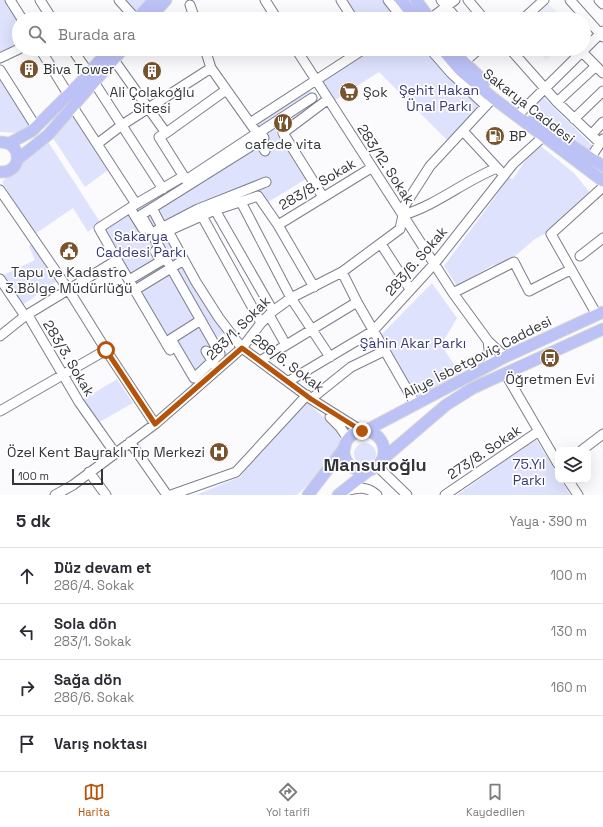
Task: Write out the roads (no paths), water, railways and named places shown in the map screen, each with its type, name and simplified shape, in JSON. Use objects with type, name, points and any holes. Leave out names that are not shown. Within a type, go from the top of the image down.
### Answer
[{"type":"main road","points":[[143,12],[154,0]]},
{"type":"main road","points":[[155,12],[166,0]]},
{"type":"main road","points":[[401,0],[411,12]]},
{"type":"main road","points":[[416,0],[425,12]]},
{"type":"main road","points":[[0,181],[3,172],[16,164],[18,159],[48,135],[73,107],[92,78],[110,56]]},
{"type":"main road","name":"Sakarya Caddesi","points":[[448,56],[489,102],[544,136],[603,182]]},
{"type":"main road","name":"Sakarya Caddesi","points":[[459,56],[493,90],[521,112],[603,166]]},
{"type":"main road","points":[[5,143],[36,127],[68,94],[92,78]]},
{"type":"main road","points":[[5,143],[16,150],[18,159]]},
{"type":"main road","name":"Aliye İsbetgoviç Caddesi","points":[[364,431],[505,358],[600,313]]},
{"type":"main road","name":"Aliye İsbetgoviç Caddesi","points":[[381,462],[446,405],[472,388],[603,329]]},
{"type":"main road","points":[[308,495],[346,443],[364,431],[374,434],[382,441],[385,452],[381,462],[340,494]]},
{"type":"main road","points":[[346,443],[345,458],[351,467],[356,470],[367,472]]},
{"type":"street","points":[[10,0],[18,12]]},
{"type":"street","points":[[40,0],[48,12]]},
{"type":"street","points":[[119,0],[130,12]]},
{"type":"street","points":[[265,0],[273,12]]},
{"type":"street","points":[[341,0],[349,12]]},
{"type":"street","points":[[388,0],[398,12]]},
{"type":"street","points":[[436,12],[444,3],[456,0]]},
{"type":"street","points":[[468,0],[478,12]]},
{"type":"street","points":[[570,0],[581,12]]},
{"type":"street","points":[[599,0],[603,4]]},
{"type":"street","points":[[530,12],[539,2]]},
{"type":"street","points":[[444,3],[451,12]]},
{"type":"street","points":[[190,4],[193,12]]},
{"type":"street","points":[[591,22],[602,34],[591,44]]},
{"type":"street","points":[[0,58],[12,52]]},
{"type":"street","points":[[44,56],[68,94]]},
{"type":"street","points":[[77,56],[163,189]]},
{"type":"street","points":[[113,56],[166,132]]},
{"type":"street","points":[[207,56],[211,68],[258,133],[186,180],[159,137],[226,90]]},
{"type":"street","name":"283/12. Sokak","points":[[300,56],[371,168],[453,293],[488,341],[505,358]]},
{"type":"street","points":[[250,123],[354,56]]},
{"type":"street","points":[[436,56],[451,73],[489,102]]},
{"type":"street","points":[[464,62],[471,56]]},
{"type":"street","points":[[516,56],[574,119],[602,141],[591,157]]},
{"type":"street","points":[[521,112],[578,56]]},
{"type":"street","points":[[586,56],[603,73]]},
{"type":"street","points":[[557,102],[596,66]]},
{"type":"street","points":[[97,144],[122,125],[150,109],[211,68]]},
{"type":"street","points":[[0,70],[36,127]]},
{"type":"street","points":[[574,119],[603,91]]},
{"type":"street","points":[[201,320],[170,339],[194,378],[215,365],[220,354],[207,336],[201,320],[142,215],[264,138],[260,132],[312,98]]},
{"type":"street","points":[[324,197],[283,133],[328,100]]},
{"type":"street","name":"283/1. Sokak","points":[[55,495],[155,424],[194,390],[215,365],[242,348],[261,323],[271,313],[291,298],[342,272],[400,229],[406,205],[430,166],[489,102]]},
{"type":"street","points":[[73,107],[97,144],[133,206],[161,261],[129,280]]},
{"type":"street","points":[[592,134],[603,122]]},
{"type":"street","points":[[463,131],[505,175]]},
{"type":"street","name":"283/6. Sokak","points":[[289,381],[373,331],[434,263],[513,164],[544,136]]},
{"type":"street","points":[[259,141],[265,151]]},
{"type":"street","name":"283/8. Sokak","points":[[314,287],[278,225],[371,168]]},
{"type":"street","points":[[403,215],[420,210],[475,177],[498,168]]},
{"type":"street","points":[[184,176],[99,228],[135,290],[184,360],[194,390]]},
{"type":"street","points":[[165,229],[198,209],[266,182]]},
{"type":"street","points":[[600,313],[570,270],[551,234],[603,187]]},
{"type":"street","points":[[0,190],[68,289],[155,424]]},
{"type":"street","points":[[152,233],[258,196],[278,225]]},
{"type":"street","points":[[241,202],[291,298],[330,357]]},
{"type":"street","name":"286/6. Sokak","points":[[152,208],[224,324],[242,348],[309,397],[364,431]]},
{"type":"street","points":[[215,210],[271,313],[286,345]]},
{"type":"street","points":[[202,216],[261,323]]},
{"type":"street","points":[[580,256],[603,238]]},
{"type":"street","points":[[381,244],[410,289]]},
{"type":"street","points":[[0,336],[25,316],[117,260]]},
{"type":"street","points":[[135,290],[184,260]]},
{"type":"street","points":[[453,293],[514,262],[529,291],[570,270]]},
{"type":"street","points":[[342,272],[384,351],[416,405]]},
{"type":"street","name":"283/3. Sokak","points":[[2,285],[25,316],[29,317],[79,402],[115,453]]},
{"type":"street","points":[[260,361],[357,302]]},
{"type":"street","points":[[207,336],[224,324]]},
{"type":"street","points":[[487,367],[490,357],[488,341]]},
{"type":"street","points":[[0,411],[106,350]]},
{"type":"street","points":[[206,351],[215,365]]},
{"type":"street","points":[[171,495],[236,472],[309,397],[351,367],[384,351]]},
{"type":"street","points":[[505,373],[555,459]]},
{"type":"street","points":[[309,397],[340,427],[346,443]]},
{"type":"street","name":"273/8. Sokak","points":[[445,495],[539,431]]},
{"type":"street","points":[[586,447],[603,434]]},
{"type":"street","points":[[130,442],[167,495]]},
{"type":"street","points":[[381,462],[407,495]]},
{"type":"street","points":[[89,472],[106,495]]},
{"type":"street","points":[[570,483],[578,495]]},
{"type":"street","points":[[340,494],[362,487],[372,493]]},
{"type":"place","name":"Biva Tower","points":[[29,69]]},
{"type":"place","name":"Ali Çolakoğlu Sitesi","points":[[152,71]]},
{"type":"place","name":"Şok","points":[[349,92]]},
{"type":"place","name":"cafede vita","points":[[283,123]]},
{"type":"place","name":"BP","points":[[495,136]]},
{"type":"place","name":"Tapu ve Kadastro 3.Bölge Müdürlüğü","points":[[69,251]]},
{"type":"place","name":"Öğretmen Evi","points":[[550,358]]},
{"type":"place","name":"Özel Kent Bayraklı Tıp Merkezi","points":[[219,452]]},
{"type":"district","name":"Mansuroğlu","points":[[375,465]]},
{"type":"park label","name":"Şehit Hakan Ünal Parkı","points":[[439,98]]},
{"type":"park label","name":"Sakarya Caddesi Parkı","points":[[141,244]]},
{"type":"park label","name":"Şahin Akar Parkı","points":[[413,343]]},
{"type":"park label","name":"75.Yıl Parkı","points":[[529,472]]}]
